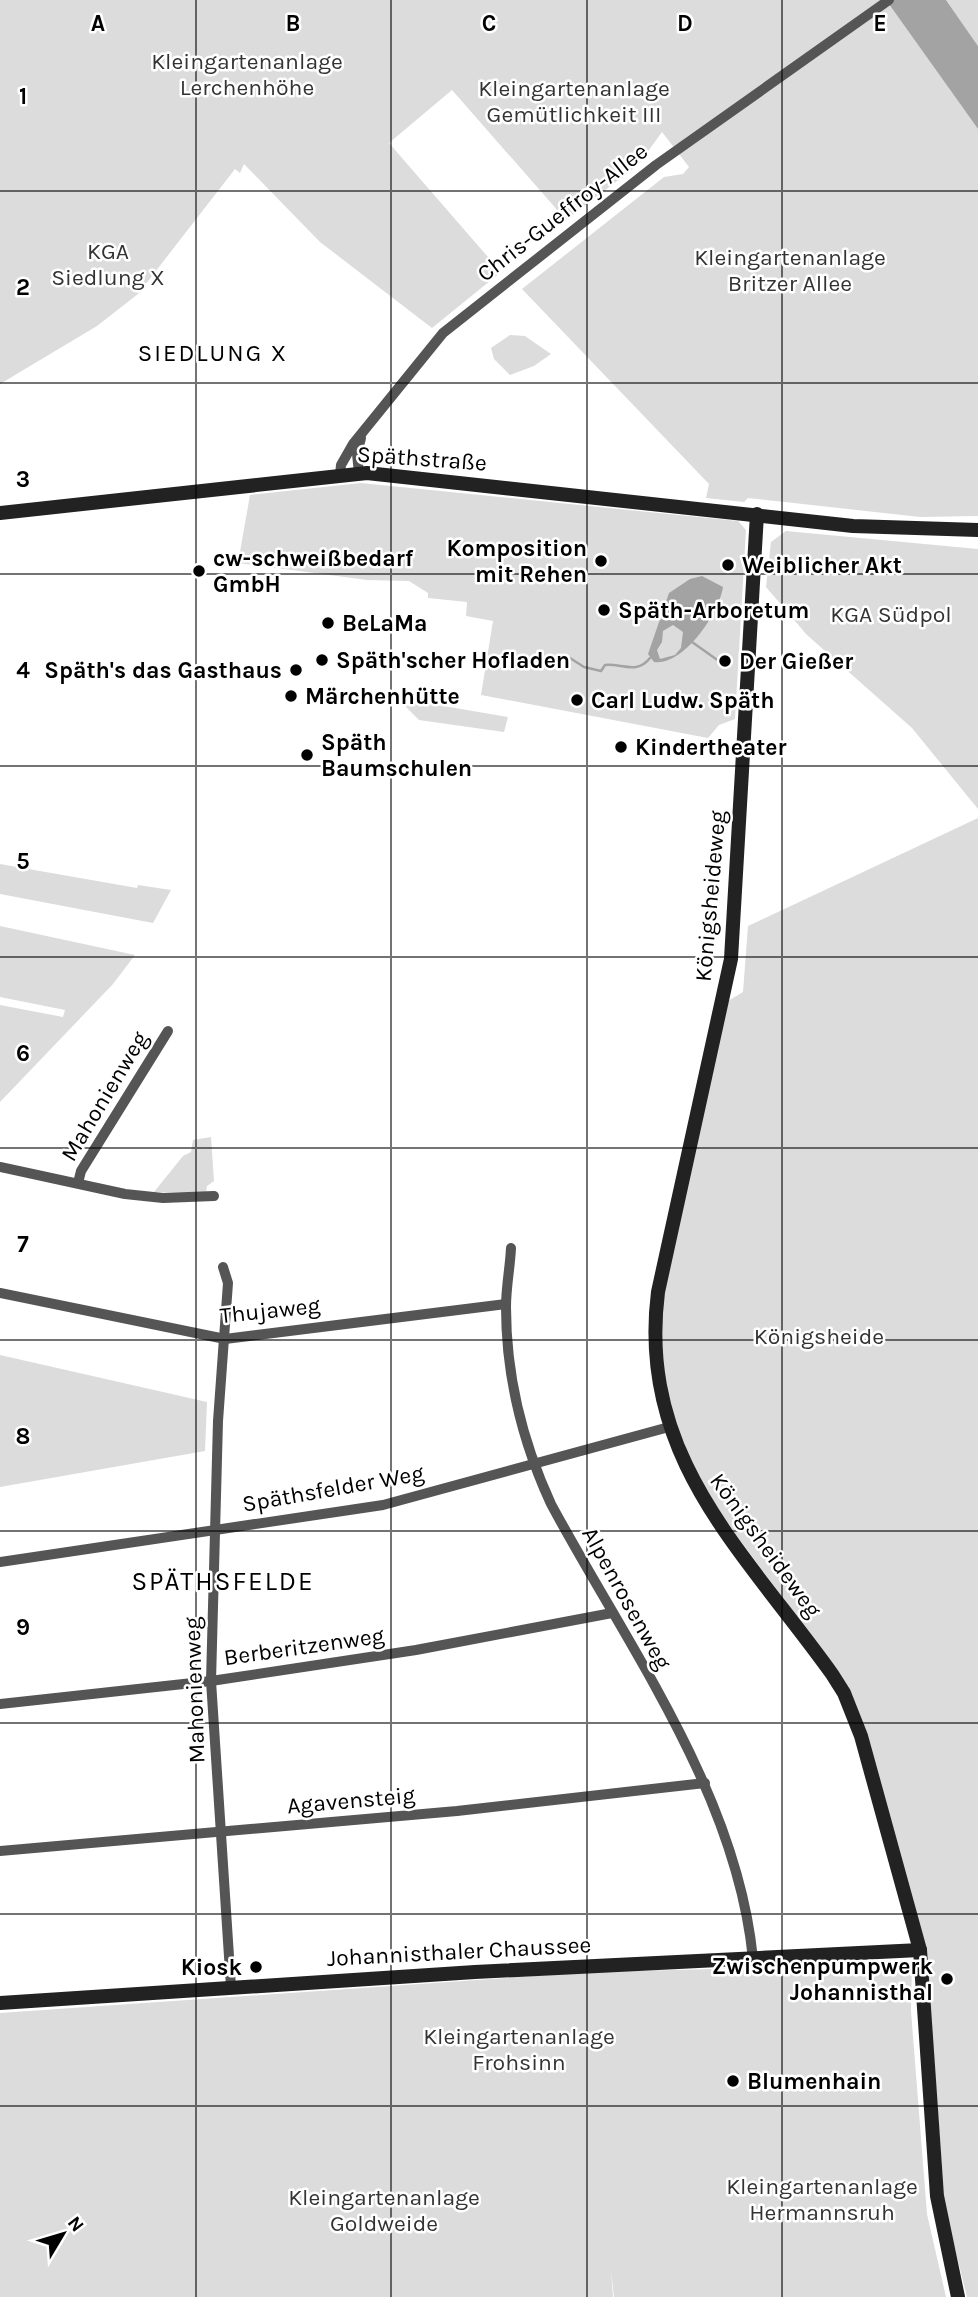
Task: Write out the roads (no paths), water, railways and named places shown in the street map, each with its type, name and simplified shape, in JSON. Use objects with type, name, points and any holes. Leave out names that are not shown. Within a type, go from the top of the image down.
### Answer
[{"type":"street","name":"Chris-Gueffroy-Allee","points":[[340,475],[341,465],[362,434],[443,333],[656,165],[886,2]]},
{"type":"street","points":[[359,473],[357,454],[362,434]]},
{"type":"street","name":"Späthstraße","points":[[0,513],[359,473],[886,529],[978,530]]},
{"type":"street","name":"Königsheideweg","points":[[757,514],[731,960],[656,1310],[656,1372],[668,1427],[699,1494],[844,1693],[868,1761],[920,1950],[937,2196],[958,2297]]},
{"type":"street","name":"Mahonienweg","points":[[78,1183],[81,1171],[168,1031]]},
{"type":"street","name":"Mahonienweg","points":[[0,1167],[125,1194],[163,1198],[214,1196]]},
{"type":"street","name":"Alpenrosenweg","points":[[511,1248],[506,1304],[507,1348],[513,1394],[533,1465],[551,1504],[705,1783],[730,1849],[746,1913],[753,1959]]},
{"type":"street","name":"Mahonienweg","points":[[223,1267],[228,1283],[214,1530],[211,1681],[231,1987]]},
{"type":"street","name":"Thujaweg","points":[[0,1293],[225,1339],[506,1304]]},
{"type":"street","name":"Späthsfelder Weg","points":[[0,1562],[383,1505],[668,1427]]},
{"type":"street","name":"Berberitzenweg","points":[[0,1704],[211,1681],[416,1650],[612,1613]]},
{"type":"street","name":"Agavensteig","points":[[0,1851],[457,1811],[705,1783]]},
{"type":"street","name":"Johannisthaler Chaussee","points":[[0,2003],[231,1987],[920,1950]]},
{"type":"waterway","points":[[692,642],[723,664]]},
{"type":"waterway","points":[[562,660],[570,658],[584,667],[601,671],[605,665],[640,666],[650,658]]},
{"type":"place","name":"Komposition mit Rehen","points":[[601,561]]},
{"type":"place","name":"Weiblicher Akt","points":[[728,565]]},
{"type":"place","name":"cw-schweißbedarf GmbH","points":[[199,571]]},
{"type":"place","name":"Späth-Arboretum","points":[[604,610]]},
{"type":"place","name":"BeLaMa","points":[[328,623]]},
{"type":"place","name":"Späth'scher Hofladen","points":[[322,660]]},
{"type":"place","name":"Der Gießer","points":[[725,661]]},
{"type":"place","name":"Späth's das Gasthaus","points":[[296,670]]},
{"type":"place","name":"Märchenhütte","points":[[291,696]]},
{"type":"place","name":"Carl Ludw. Späth","points":[[577,700]]},
{"type":"place","name":"Kindertheater","points":[[621,747]]},
{"type":"place","name":"Späth Baumschulen","points":[[307,755]]},
{"type":"place","name":"Kiosk","points":[[256,1967]]},
{"type":"place","name":"Zwischenpumpwerk Johannisthal","points":[[947,1979]]},
{"type":"place","name":"Blumenhain","points":[[733,2081]]},
{"type":"district","name":"SIEDLUNG X","points":[[213,353]]},
{"type":"district","name":"SPÄTHSFELDE","points":[[223,1581]]},
{"type":"park label","name":"Kleingartenanlage Lerchenhöhe","points":[[247,74]]},
{"type":"park label","name":"Kleingartenanlage Gemütlichkeit III","points":[[574,101]]},
{"type":"park label","name":"KGA Siedlung X","points":[[108,264]]},
{"type":"park label","name":"Kleingartenanlage Britzer Allee","points":[[790,270]]},
{"type":"park label","name":"KGA Südpol","points":[[891,614]]},
{"type":"park label","name":"Königsheide","points":[[819,1336]]},
{"type":"park label","name":"Kleingartenanlage Frohsinn","points":[[519,2049]]},
{"type":"park label","name":"Kleingartenanlage Hermannsruh","points":[[822,2199]]},
{"type":"park label","name":"Kleingartenanlage Goldweide","points":[[384,2210]]}]
